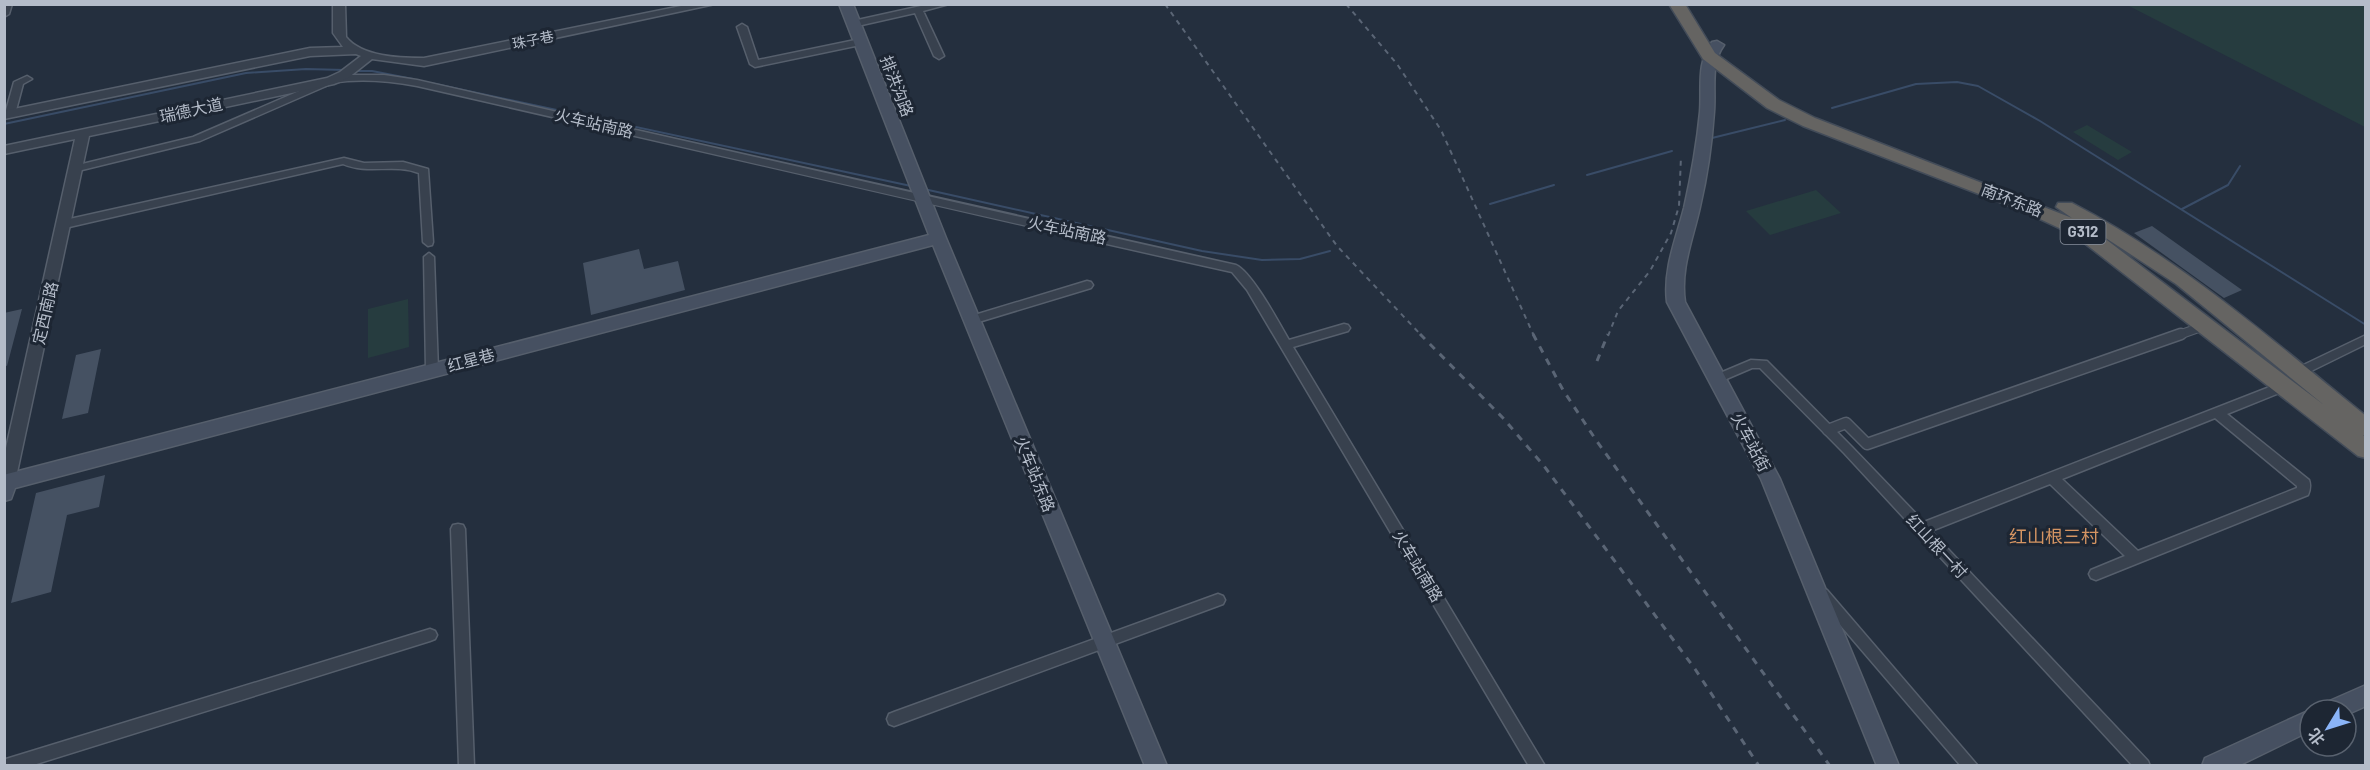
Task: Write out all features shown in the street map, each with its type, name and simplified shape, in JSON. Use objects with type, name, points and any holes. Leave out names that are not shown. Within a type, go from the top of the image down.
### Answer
[{"type":"highway","name":"南环东路","points":[[1677,4],[1713,51],[1756,93],[1809,122],[2060,219],[2096,240],[2204,326],[2366,428]]},
{"type":"highway","name":"南环东路","points":[[1692,4],[1713,51],[1769,86],[1813,110],[2065,207],[2115,233],[2155,259],[2366,450]]},
{"type":"main road","name":"排洪沟路","points":[[846,4],[920,192]]},
{"type":"main road","name":"火车站街","points":[[1713,51],[1707,113],[1692,207],[1679,251],[1674,287],[1676,302],[1683,320],[1770,479],[1888,765]]},
{"type":"main road","name":"火车站东路","points":[[920,192],[1156,765]]},
{"type":"main road","name":"红星巷","points":[[5,486],[432,370],[938,238]]},
{"type":"main road","points":[[2213,765],[2298,726]]},
{"type":"street","points":[[4,14],[8,4]]},
{"type":"street","points":[[339,4],[340,37],[357,50]]},
{"type":"street","name":"珠子巷","points":[[357,50],[407,62],[424,63],[710,4]]},
{"type":"street","points":[[853,24],[945,4]]},
{"type":"street","points":[[918,10],[939,56]]},
{"type":"street","points":[[742,27],[755,64],[860,42]]},
{"type":"street","name":"瑞德大道","points":[[7,115],[310,52],[357,50]]},
{"type":"street","name":"瑞德大道","points":[[4,150],[330,81],[344,75],[370,54]]},
{"type":"street","name":"火车站南路","points":[[78,168],[196,139],[330,81],[349,76],[367,76],[417,83],[825,175],[920,192],[1227,266],[1243,275],[1538,765]]},
{"type":"street","points":[[7,115],[19,82],[27,79]]},
{"type":"street","name":"定西南路","points":[[5,486],[78,168],[83,133]]},
{"type":"street","points":[[65,224],[344,161],[353,166],[368,168],[400,163],[424,171],[428,243]]},
{"type":"street","points":[[429,257],[432,370]]},
{"type":"street","points":[[972,320],[1087,285]]},
{"type":"street","points":[[1828,430],[1846,423],[1867,444],[2204,326]]},
{"type":"street","points":[[1286,345],[1344,328]]},
{"type":"street","points":[[1922,529],[2217,413],[2291,380],[2366,339]]},
{"type":"street","name":"红山根一村","points":[[1717,379],[1751,364],[1763,364],[1922,529],[2143,765]]},
{"type":"street","points":[[2096,573],[2303,491],[2304,484],[2217,413]]},
{"type":"street","points":[[2053,478],[2135,557]]},
{"type":"street","points":[[458,530],[467,765]]},
{"type":"street","points":[[1814,584],[1971,765]]},
{"type":"street","points":[[894,719],[1218,600]]},
{"type":"street","points":[[6,765],[430,635]]},
{"type":"green space","points":[[2125,5],[2365,5],[2365,127],[2129,6]]},
{"type":"green space","points":[[2087,125],[2132,152],[2118,160],[2073,132]]},
{"type":"green space","points":[[1816,190],[1841,213],[1770,235],[1746,211]]},
{"type":"green space","points":[[408,299],[409,347],[368,358],[368,309]]},
{"type":"building","points":[[2152,226],[2242,290],[2224,298],[2134,233]]},
{"type":"building","points":[[639,249],[644,269],[678,261],[685,290],[591,315],[583,263]]},
{"type":"building","points":[[22,309],[7,366],[4,365],[4,313]]},
{"type":"building","points":[[101,349],[88,413],[62,419],[76,355]]},
{"type":"building","points":[[105,475],[99,507],[67,515],[51,592],[11,603],[36,493]]},
{"type":"waterway","points":[[4,124],[246,73],[306,69],[345,70]]},
{"type":"waterway","points":[[354,71],[372,71],[413,79]]},
{"type":"waterway","points":[[1832,108],[1916,84],[1957,82],[1978,86],[2040,121],[2366,325]]},
{"type":"waterway","points":[[431,83],[911,186]]},
{"type":"waterway","points":[[1712,138],[1785,120]]},
{"type":"waterway","points":[[1587,175],[1672,151]]},
{"type":"waterway","points":[[2182,209],[2228,185],[2240,166]]},
{"type":"waterway","points":[[1490,204],[1554,185]]},
{"type":"waterway","points":[[924,189],[1202,251],[1262,260],[1300,259],[1330,251]]},
{"type":"railway","points":[[1165,4],[1337,246],[1422,336]]},
{"type":"railway","points":[[1346,4],[1397,64],[1441,130],[1534,335]]},
{"type":"railway","points":[[1608,336],[1618,311],[1650,271],[1671,233],[1679,206],[1681,156]]},
{"type":"railway","points":[[1420,334],[1503,418],[1544,466],[1695,669],[1759,766]]},
{"type":"railway","points":[[1597,361],[1608,334]]},
{"type":"railway","points":[[1534,335],[1563,390],[1596,440],[1830,766]]},
{"type":"district","name":"红山根三村","points":[[2054,537]]}]
